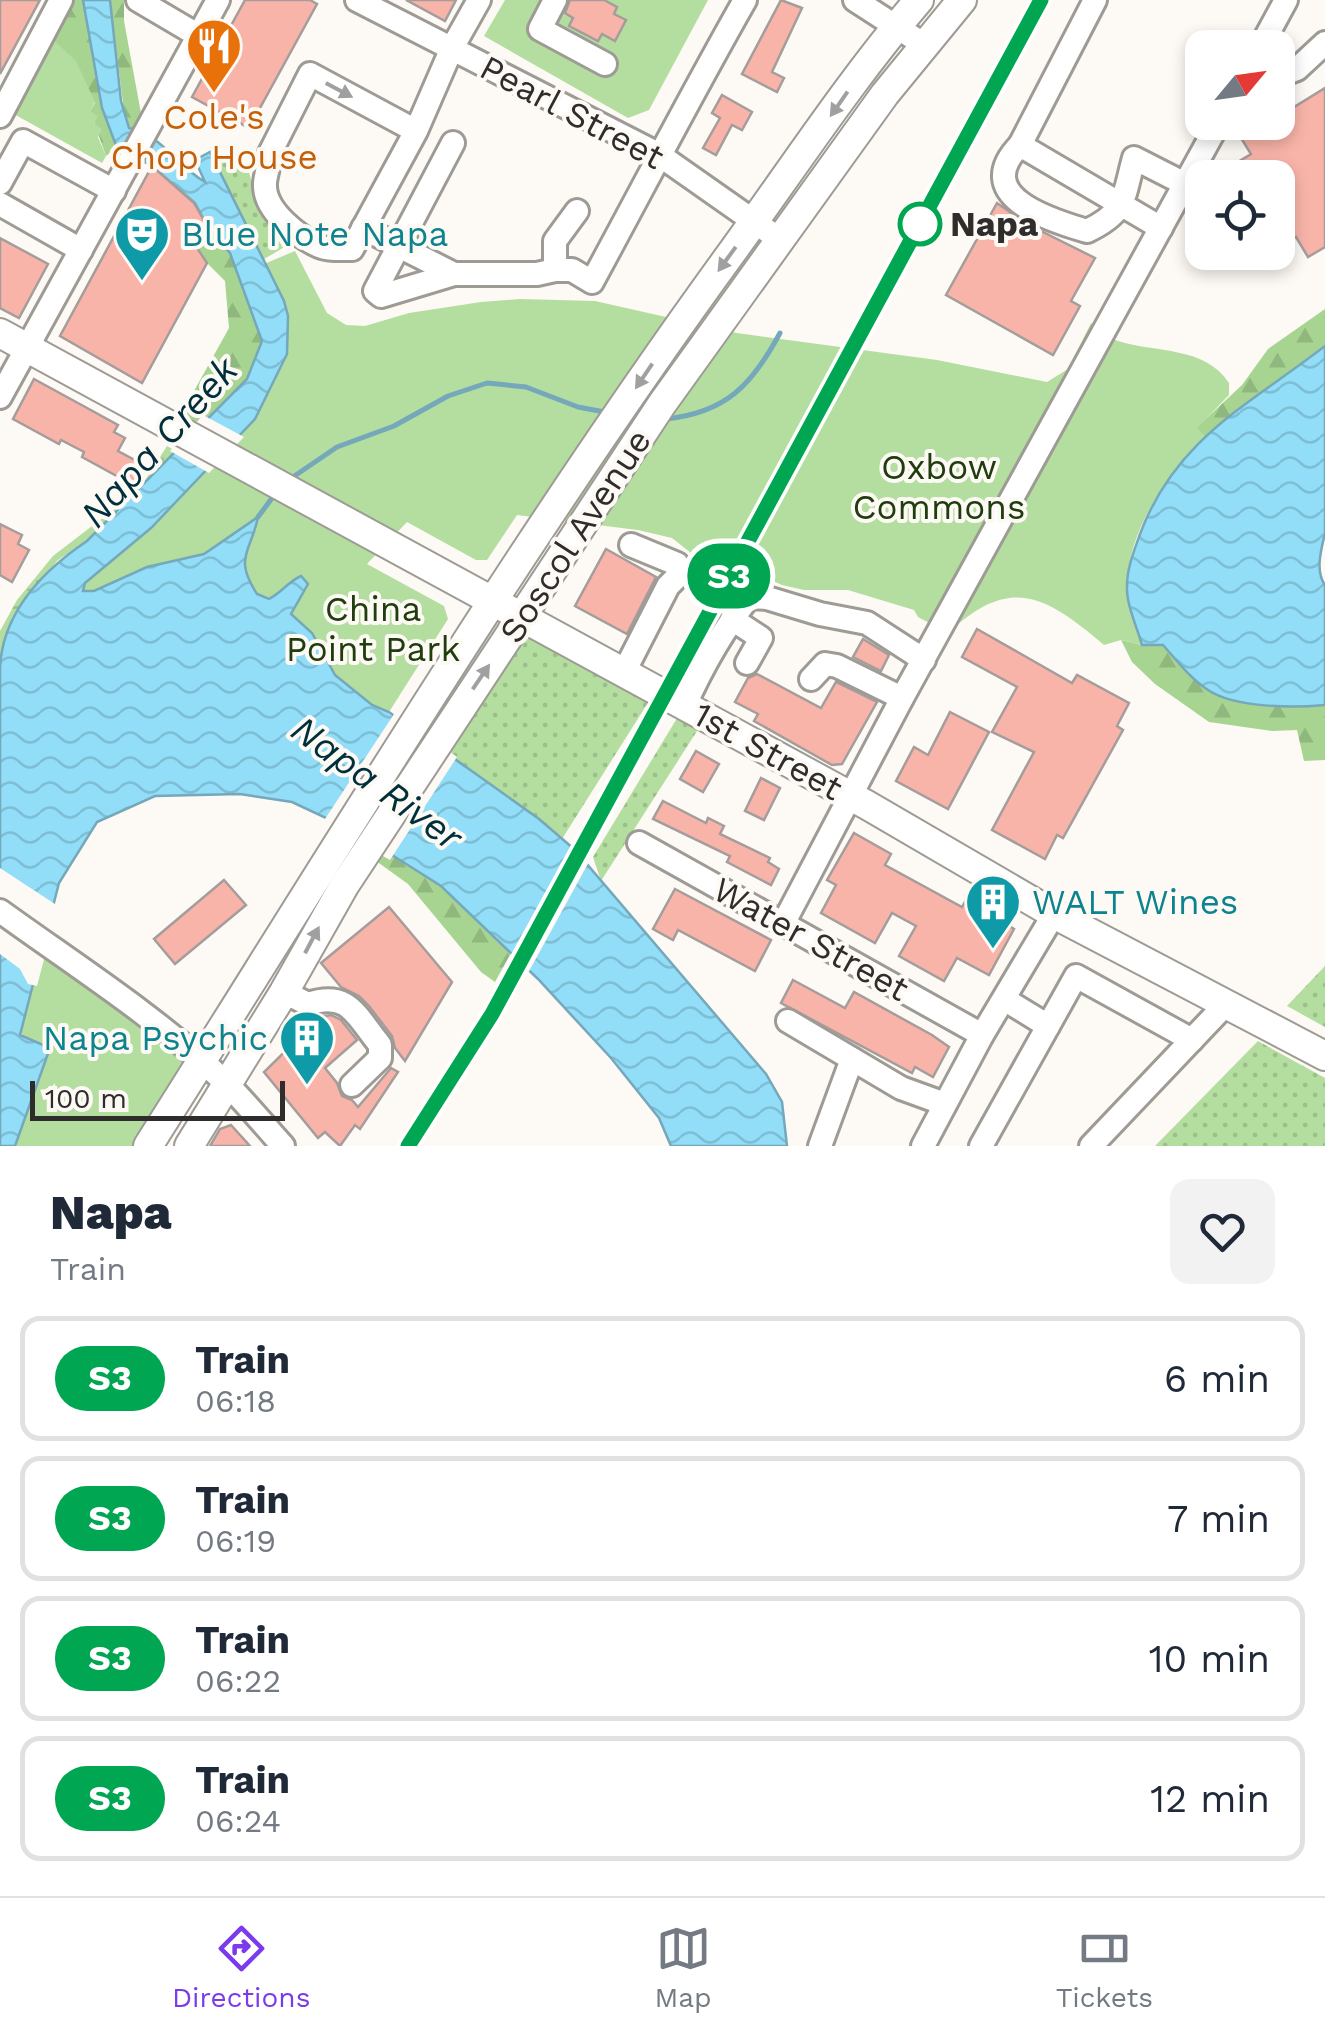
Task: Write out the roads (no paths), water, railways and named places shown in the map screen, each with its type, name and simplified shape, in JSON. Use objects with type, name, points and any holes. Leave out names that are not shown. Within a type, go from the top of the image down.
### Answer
[{"type":"main road","name":"Soscol Avenue","points":[[148,1146],[341,836],[700,296],[920,0]]},
{"type":"main road","name":"Soscol Avenue","points":[[189,1146],[365,853],[563,553],[779,239],[923,44],[962,0]]},
{"type":"main road","name":"1st Street","points":[[0,332],[686,705],[1054,914],[1325,1056]]},
{"type":"street","points":[[0,116],[61,0]]},
{"type":"street","points":[[138,0],[199,36]]},
{"type":"street","points":[[0,397],[218,0]]},
{"type":"street","name":"Pearl Street","points":[[357,0],[658,154],[779,239]]},
{"type":"street","points":[[416,131],[310,74],[269,156],[264,186],[278,214],[295,230],[322,248],[352,249],[416,131],[452,48],[479,0]]},
{"type":"street","points":[[556,0],[540,30],[605,64]]},
{"type":"street","points":[[453,143],[374,291],[381,296],[454,274],[572,270],[592,282],[648,180],[658,154],[745,0]]},
{"type":"street","points":[[855,0],[923,44]]},
{"type":"street","points":[[783,924],[902,698],[1185,184],[1134,158],[1114,218],[1087,230],[1058,222],[1010,196],[1002,177],[1006,159],[1020,144],[1095,0]]},
{"type":"street","points":[[1270,30],[1286,0]]},
{"type":"street","points":[[1295,70],[1325,42]]},
{"type":"street","points":[[0,183],[23,141],[114,191]]},
{"type":"street","points":[[1020,144],[1160,228]]},
{"type":"street","points":[[0,204],[81,250]]},
{"type":"street","points":[[555,270],[554,241],[577,211]]},
{"type":"street","points":[[363,228],[454,274]]},
{"type":"street","points":[[624,672],[668,586],[678,576],[677,564],[631,544]]},
{"type":"street","points":[[686,705],[698,675],[749,597],[867,622],[924,660]]},
{"type":"street","points":[[732,619],[761,638],[747,663]]},
{"type":"street","points":[[810,680],[825,664],[836,666],[902,698]]},
{"type":"street","name":"Water Street","points":[[639,843],[982,1035]]},
{"type":"street","points":[[0,911],[133,1007],[201,1062],[227,1084],[282,1146]]},
{"type":"street","points":[[923,1146],[982,1035],[1054,914]]},
{"type":"street","points":[[981,1146],[1076,976],[1192,1040]]},
{"type":"street","points":[[284,992],[308,1004],[330,996],[344,1002],[380,1045],[380,1058],[352,1085]]},
{"type":"street","points":[[1004,999],[1048,1026]]},
{"type":"street","points":[[1092,1146],[1226,1004]]},
{"type":"street","points":[[788,1020],[901,1088],[945,1104]]},
{"type":"street","points":[[820,1146],[852,1059]]},
{"type":"water","name":"Napa River","points":[[83,0],[110,0],[121,101],[129,128],[151,137],[205,182],[195,160],[210,152],[288,316],[287,354],[255,419],[151,528],[85,583],[83,591],[94,591],[147,567],[204,554],[258,517],[245,563],[257,594],[269,599],[301,576],[308,584],[291,614],[312,633],[335,675],[372,705],[389,712],[539,819],[574,849],[766,1074],[782,1102],[787,1146],[671,1146],[659,1118],[611,1058],[538,979],[441,886],[354,831],[292,802],[240,794],[155,796],[97,822],[59,883],[20,1035],[50,1048],[15,1146],[0,1146],[0,667],[9,628],[41,579],[87,541],[247,379],[262,341],[230,253],[211,233],[195,203],[152,166],[117,148],[102,108]]},
{"type":"water","points":[[1325,346],[1325,533],[1320,567],[1325,585],[1325,705],[1281,706],[1233,700],[1201,685],[1163,645],[1142,645],[1128,600],[1130,566],[1155,501],[1194,448],[1243,406]]},
{"type":"waterway","points":[[665,419],[705,410],[735,393],[759,368],[780,333]]},
{"type":"waterway","points":[[290,479],[337,447],[394,426],[448,396],[487,383],[526,387],[578,407],[610,413]]},
{"type":"waterway","points":[[258,517],[275,494]]},
{"type":"railway","points":[[408,1146],[492,1014],[1041,0]]},
{"type":"train","name":"S3","points":[[408,1146],[492,1014],[1041,0]]},
{"type":"place","name":"Cole's Chop House","points":[[214,95]]},
{"type":"place","name":"Napa","points":[[920,224]]},
{"type":"place","name":"Blue Note Napa","points":[[142,283]]},
{"type":"place","name":"WALT Wines","points":[[993,951]]},
{"type":"place","name":"Napa Psychic","points":[[307,1087]]},
{"type":"water label","name":"Napa Creek","points":[[159,442]]},
{"type":"park label","name":"Oxbow Commons","points":[[939,487]]},
{"type":"park label","name":"China Point Park","points":[[373,629]]}]
